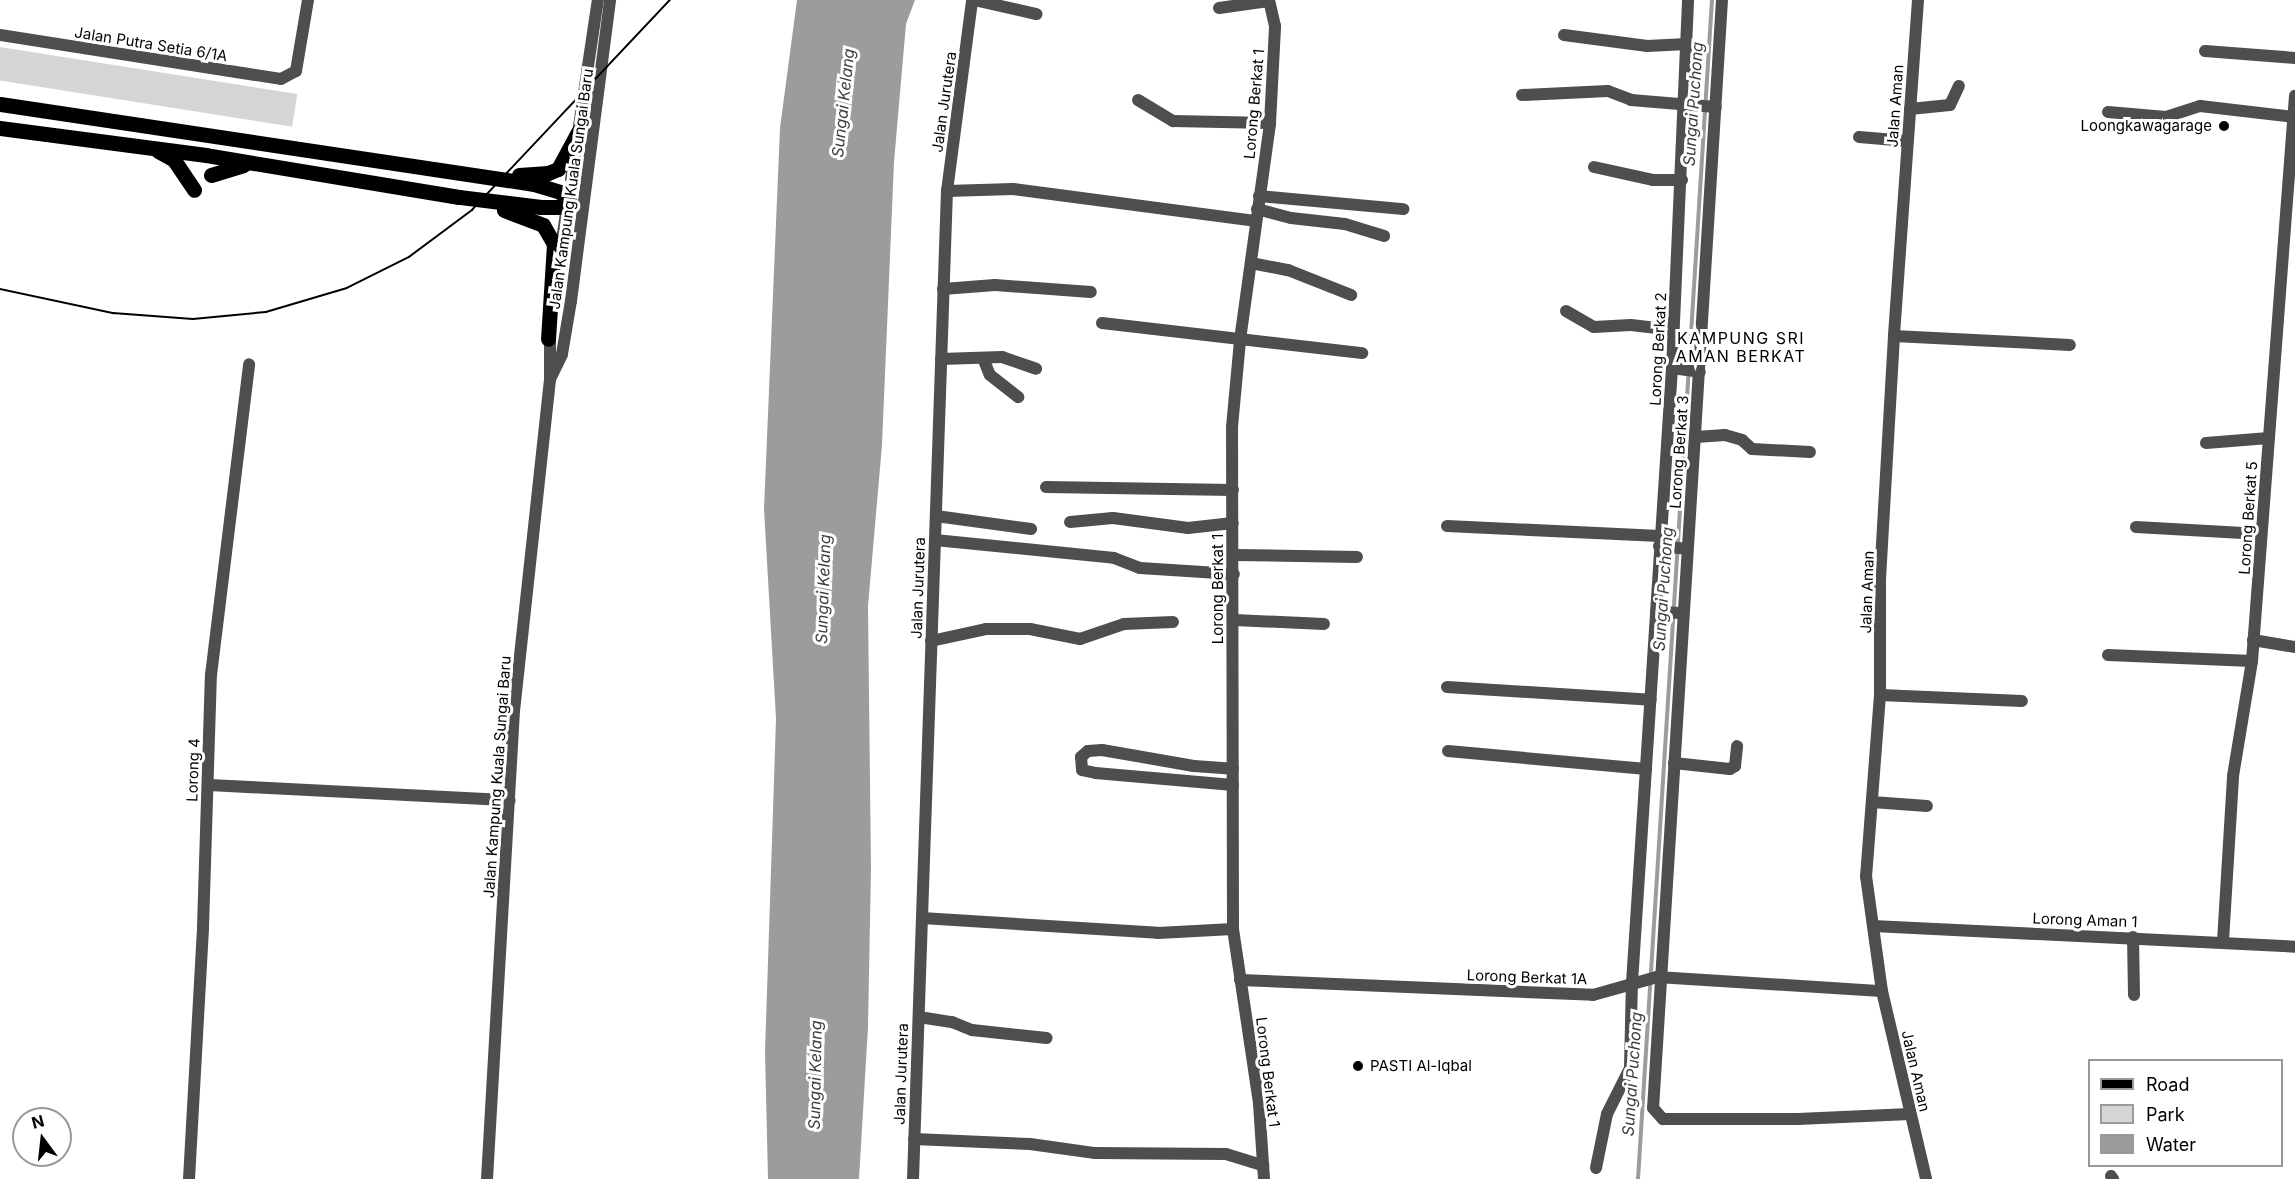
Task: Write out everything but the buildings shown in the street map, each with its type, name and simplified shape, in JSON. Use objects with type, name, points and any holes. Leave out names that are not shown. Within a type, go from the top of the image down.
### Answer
[{"type":"main road","points":[[0,104],[534,184],[561,192],[569,200],[558,207],[541,207],[459,197],[206,155],[0,128]]},
{"type":"main road","points":[[185,132],[206,155]]},
{"type":"main road","points":[[456,172],[548,173],[558,169],[569,155],[578,132]]},
{"type":"main road","points":[[206,155],[235,139]]},
{"type":"main road","points":[[152,148],[174,160],[194,189]]},
{"type":"main road","points":[[211,175],[255,163]]},
{"type":"main road","points":[[459,197],[529,217],[549,233],[554,244],[548,339]]},
{"type":"street","name":"Jalan Putra Setia 6/1A","points":[[0,35],[272,79],[296,71],[308,0]]},
{"type":"street","name":"Jalan Kampung Kuala Sungai Baru","points":[[487,1179],[514,711],[550,379],[548,339],[598,0]]},
{"type":"street","name":"Jalan Kampung Kuala Sungai Baru","points":[[550,379],[562,354],[568,322],[601,83],[610,0]]},
{"type":"street","points":[[973,0],[1036,14]]},
{"type":"street","name":"Jalan Jurutera","points":[[913,1179],[946,191],[973,0]]},
{"type":"street","name":"Lorong Berkat 2","points":[[1596,1168],[1607,1114],[1630,1068],[1659,541],[1689,104],[1688,0]]},
{"type":"street","name":"Lorong Berkat 3","points":[[1722,0],[1696,437],[1686,549],[1653,1108],[1663,1119],[1798,1119],[1910,1114]]},
{"type":"street","name":"Jalan Aman","points":[[1918,0],[1894,336],[1887,520],[1880,581],[1880,695],[1866,876],[1882,991],[1926,1179]]},
{"type":"street","points":[[1219,8],[1269,1]]},
{"type":"street","name":"Lorong Berkat 1","points":[[1264,1179],[1259,1103],[1233,929],[1232,427],[1240,340],[1270,123],[1275,38],[1269,1]]},
{"type":"street","points":[[1564,35],[1647,46],[1687,44]]},
{"type":"street","points":[[2205,51],[2295,58]]},
{"type":"street","points":[[568,322],[574,230],[569,200],[582,173],[592,105],[601,83]]},
{"type":"street","points":[[1910,109],[1950,105],[1959,86]]},
{"type":"street","points":[[1522,95],[1608,91],[1631,100],[1714,107]]},
{"type":"street","name":"Lorong Berkat 5","points":[[2223,941],[2233,776],[2252,661],[2291,191],[2295,96]]},
{"type":"street","points":[[1138,100],[1173,121],[1270,123]]},
{"type":"street","points":[[2108,112],[2166,117],[2200,106],[2294,117]]},
{"type":"street","points":[[1859,137],[1907,141]]},
{"type":"street","points":[[1594,167],[1653,180],[1682,180]]},
{"type":"street","points":[[946,191],[1013,189],[1257,209],[1403,209]]},
{"type":"street","points":[[1257,209],[1291,218],[1345,224],[1384,236]]},
{"type":"street","points":[[1251,263],[1288,270],[1351,295]]},
{"type":"street","points":[[943,289],[995,285],[1091,292]]},
{"type":"street","points":[[1566,311],[1594,327],[1631,325],[1674,330]]},
{"type":"street","points":[[1102,323],[1362,353]]},
{"type":"street","points":[[1894,336],[2070,345]]},
{"type":"street","points":[[983,358],[995,380],[1018,397]]},
{"type":"street","points":[[941,359],[1010,359],[1036,369]]},
{"type":"street","name":"Lorong 4","points":[[189,1179],[209,784],[211,675],[249,364]]},
{"type":"street","points":[[1672,368],[1700,372]]},
{"type":"street","points":[[1696,437],[1725,435],[1742,440],[1752,449],[1810,452]]},
{"type":"street","points":[[2206,442],[2269,438]]},
{"type":"street","points":[[1046,487],[1233,490]]},
{"type":"street","points":[[936,516],[1031,529]]},
{"type":"street","points":[[1070,522],[1113,518],[1188,528],[1233,523]]},
{"type":"street","points":[[1447,526],[1659,541],[1686,549]]},
{"type":"street","points":[[2136,527],[2261,534]]},
{"type":"street","points":[[935,540],[1114,558],[1140,568],[1234,574]]},
{"type":"street","points":[[1234,555],[1357,557]]},
{"type":"street","points":[[1656,612],[1682,614]]},
{"type":"street","points":[[1234,620],[1324,624]]},
{"type":"street","points":[[932,641],[986,629],[1030,629],[1080,639],[1125,624],[1173,622]]},
{"type":"street","points":[[2253,640],[2295,647]]},
{"type":"street","points":[[2108,655],[2252,661]]},
{"type":"street","points":[[1447,687],[1651,700]]},
{"type":"street","points":[[1880,695],[2022,701]]},
{"type":"street","points":[[1674,763],[1733,768],[1737,747]]},
{"type":"street","points":[[1233,769],[1194,766],[1102,750],[1088,751],[1081,757],[1082,770],[1096,773],[1233,785]]},
{"type":"street","points":[[1448,751],[1646,769]]},
{"type":"street","points":[[209,784],[510,800]]},
{"type":"street","points":[[1872,802],[1927,806]]},
{"type":"street","points":[[922,918],[1158,933],[1233,929]]},
{"type":"street","name":"Lorong Aman 1","points":[[1873,926],[2223,941],[2295,947]]},
{"type":"street","points":[[2133,937],[2134,994]]},
{"type":"street","name":"Lorong Berkat 1A","points":[[1240,981],[1593,995],[1636,981],[1660,977],[1882,991]]},
{"type":"street","points":[[919,1017],[952,1022],[972,1030],[1047,1038]]},
{"type":"street","points":[[914,1139],[1030,1144],[1095,1153],[1226,1154],[1263,1165]]},
{"type":"green space","points":[[0,47],[297,94],[292,127],[0,80]]},
{"type":"water","name":"Sungai Kelang","points":[[797,0],[915,0],[906,24],[894,162],[882,445],[868,606],[871,868],[868,1027],[859,1179],[768,1179],[765,1052],[776,719],[764,509],[780,128]]},
{"type":"waterway","name":"Sungai Puchong","points":[[1638,1179],[1712,0]]},
{"type":"tram line","points":[[0,289],[113,313],[193,319],[266,312],[347,288],[409,257],[472,210],[670,0]]},
{"type":"place","name":"Loongkawagarage","points":[[2224,126]]},
{"type":"place","name":"PASTI Al-Iqbal","points":[[1358,1066]]},
{"type":"district","name":"KAMPUNG SRI AMAN BERKAT","points":[[1741,347]]}]
